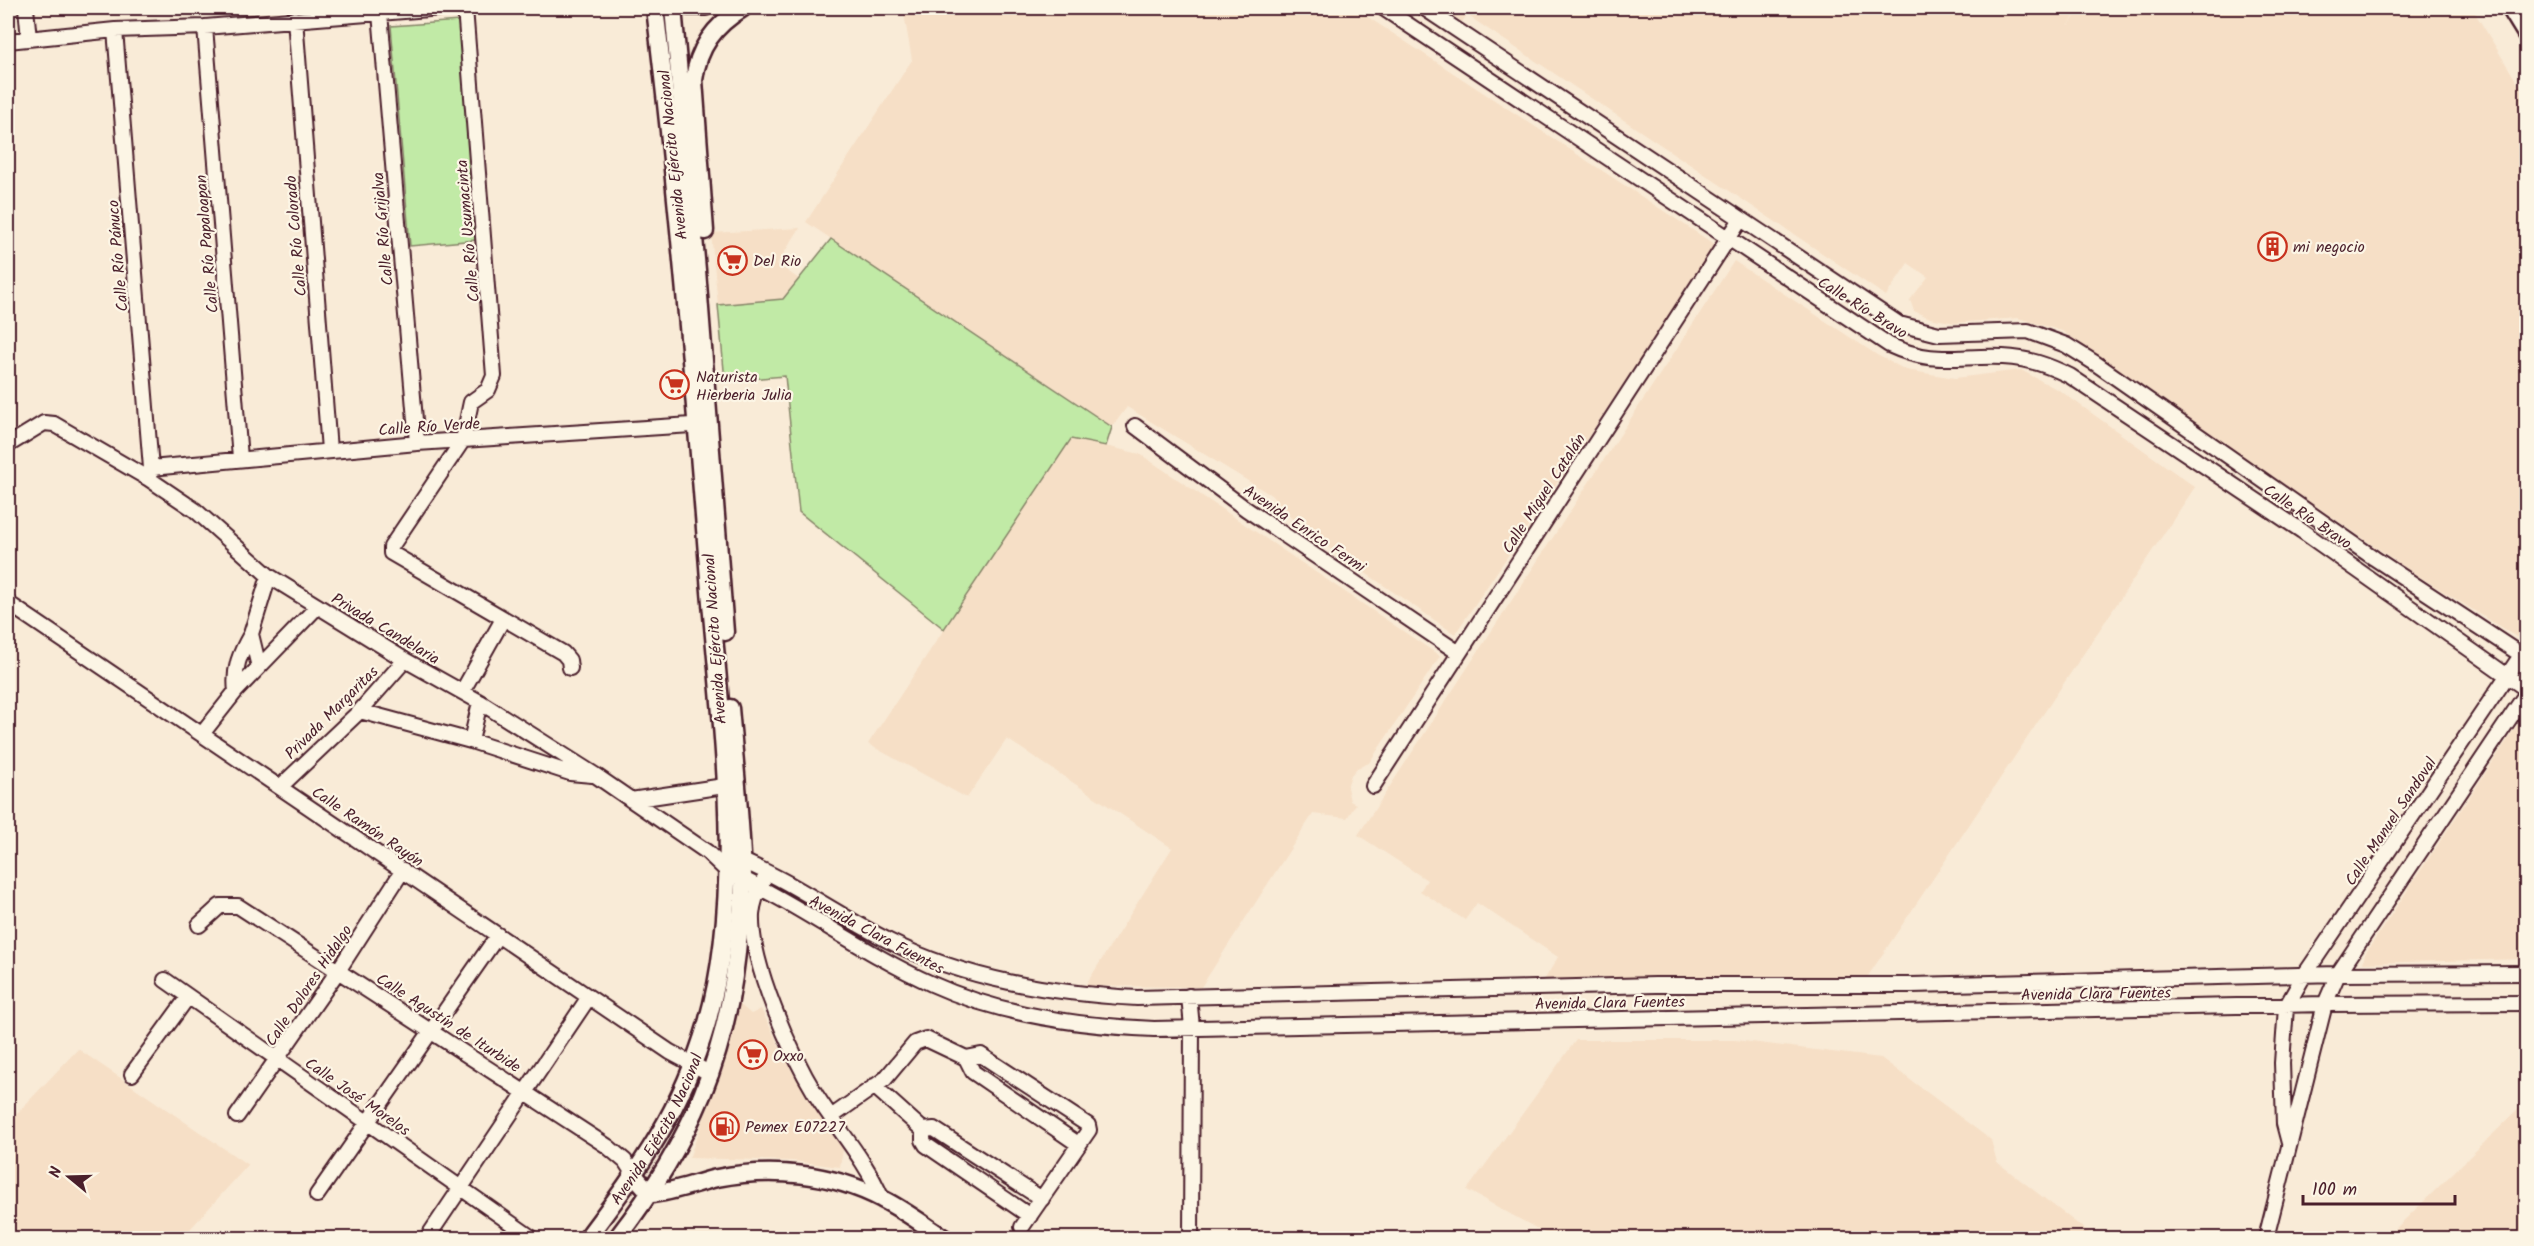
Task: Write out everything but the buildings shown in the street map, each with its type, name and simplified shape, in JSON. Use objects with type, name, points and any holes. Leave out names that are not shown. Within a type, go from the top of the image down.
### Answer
[{"type":"main road","name":"Avenida Ejército Nacional","points":[[617,1239],[651,1194],[688,1129],[711,1074],[723,1037],[734,988],[735,867],[703,424],[656,8]]},
{"type":"main road","points":[[656,8],[684,119]]},
{"type":"main road","name":"Avenida Ejército Nacional","points":[[587,1239],[634,1175],[669,1121],[692,1065],[707,1021],[720,961],[735,867],[724,786],[703,424],[697,270],[673,8]]},
{"type":"main road","points":[[697,270],[706,263],[707,256],[694,80],[696,68],[703,46],[712,33],[724,19],[743,8]]},
{"type":"main road","points":[[2510,8],[2526,34]]},
{"type":"main road","points":[[634,1175],[651,1194],[671,1192],[719,1178],[781,1174],[834,1180],[882,1198],[944,1239]]},
{"type":"street","points":[[26,8],[29,39]]},
{"type":"street","points":[[8,41],[115,30],[205,27],[441,8]]},
{"type":"street","name":"Calle Río Usumacinta","points":[[463,440],[471,402],[493,384],[494,368],[465,8]]},
{"type":"street","points":[[688,8],[706,8]]},
{"type":"street","name":"Calle Río Bravo","points":[[1383,8],[1858,326],[1899,350],[1948,360],[2002,357],[2026,360],[2044,364],[2070,376],[2302,531],[2526,689]]},
{"type":"street","name":"Calle Río Bravo","points":[[1424,8],[1899,324],[1939,334],[2028,331],[2066,345],[2313,516],[2524,656]]},
{"type":"street","name":"Calle Río Grijalva","points":[[380,13],[417,442]]},
{"type":"street","name":"Calle Río Colorado","points":[[295,19],[329,450]]},
{"type":"street","name":"Calle Río Papaloapan","points":[[205,27],[240,458]]},
{"type":"street","name":"Calle Río Pánuco","points":[[115,30],[150,474]]},
{"type":"street","points":[[1464,62],[1468,37]]},
{"type":"street","name":"Calle Miguel Catalán","points":[[1373,786],[1741,219]]},
{"type":"street","name":"Privada Candelaria","points":[[8,445],[44,423],[54,424],[150,474],[195,510],[269,576],[405,660],[480,702],[595,775],[707,852],[735,867]]},
{"type":"street","name":"Calle Río Verde","points":[[150,474],[240,458],[417,442],[703,424]]},
{"type":"street","name":"Avenida Enrico Fermi","points":[[1135,426],[1246,509],[1459,653]]},
{"type":"street","points":[[463,440],[391,547],[391,553],[563,653],[570,660],[570,668]]},
{"type":"street","points":[[2302,531],[2313,516]]},
{"type":"street","points":[[236,691],[234,676],[239,656],[250,634],[269,576]]},
{"type":"street","name":"Calle Ramón Rayón","points":[[8,603],[589,997],[692,1065],[711,1074]]},
{"type":"street","points":[[202,734],[236,691],[318,606]]},
{"type":"street","points":[[462,692],[502,619]]},
{"type":"street","points":[[250,634],[259,667]]},
{"type":"street","name":"Calle Manuel Sandoval","points":[[2286,1006],[2303,977],[2508,676],[2524,656]]},
{"type":"street","name":"Privada Margaritas","points":[[280,787],[360,711],[405,660]]},
{"type":"street","points":[[2266,1239],[2325,1004],[2338,974],[2526,694]]},
{"type":"street","points":[[471,741],[480,702]]},
{"type":"street","points":[[360,711],[471,741],[570,773],[595,775]]},
{"type":"street","points":[[631,800],[724,786]]},
{"type":"street","name":"Avenida Clara Fuentes","points":[[735,867],[766,873],[896,945],[980,976],[1025,987],[1085,995],[1137,998],[1655,985],[1912,986],[2303,977],[2338,974],[2526,974]]},
{"type":"street","name":"Avenida Clara Fuentes","points":[[735,867],[759,888],[893,965],[933,985],[980,1001],[1056,1020],[1099,1026],[1192,1027],[2325,1004],[2526,1003]]},
{"type":"street","name":"Calle Dolores Hidalgo","points":[[237,1116],[338,970],[403,870]]},
{"type":"street","points":[[766,873],[759,888],[752,918],[760,968],[815,1093],[874,1180],[882,1198]]},
{"type":"street","name":"Calle Agustín de Iturbide","points":[[199,925],[220,906],[238,906],[607,1146],[625,1161],[634,1175]]},
{"type":"street","points":[[317,1195],[498,935]]},
{"type":"street","name":"Calle José Morelos","points":[[165,980],[532,1239]]},
{"type":"street","points":[[1189,996],[1192,1027],[1191,1239]]},
{"type":"street","points":[[132,1074],[188,997]]},
{"type":"street","points":[[427,1239],[589,997]]},
{"type":"street","points":[[2286,1006],[2280,1079],[2284,1124],[2290,1145]]},
{"type":"street","points":[[831,1117],[885,1079],[920,1040],[926,1039],[966,1059],[973,1072],[1078,1144]]},
{"type":"street","points":[[923,1130],[923,1140],[926,1145],[1026,1222],[1089,1130],[1087,1124],[981,1055],[966,1059]]},
{"type":"street","points":[[874,1086],[923,1130],[934,1129],[1042,1199]]},
{"type":"shaded area","points":[[903,8],[1354,8],[1717,246],[1455,634],[1301,529],[1271,495],[1127,407],[1112,427],[806,222],[912,60]]},
{"type":"shaded area","points":[[1442,8],[2079,8],[2069,25],[2081,8],[2472,8],[2526,97],[2526,643],[2409,570],[2062,331],[2018,318],[1955,323],[1930,318],[1914,311],[1910,300],[1928,277],[1908,263],[1886,296],[1467,15],[1462,22]]},
{"type":"shaded area","points":[[800,228],[777,264],[799,279],[783,299],[718,305],[711,233]]},
{"type":"shaded area","points":[[1734,261],[1877,355],[1906,370],[1955,378],[2021,370],[2062,392],[2195,487],[1868,976],[1543,982],[1558,957],[1477,903],[1465,920],[1420,891],[1427,880],[1358,835]]},
{"type":"shaded area","points":[[1071,438],[1140,454],[1440,656],[1369,763],[1357,768],[1351,775],[1347,787],[1350,801],[1356,804],[1347,818],[1313,814],[1201,987],[1085,986],[1172,848],[1007,739],[967,798],[868,744]]},
{"type":"shaded area","points":[[2526,712],[2526,959],[2363,963],[2365,954]]},
{"type":"shaded area","points":[[738,1003],[751,1014],[761,1009],[795,1077],[843,1150],[840,1167],[793,1161],[689,1158],[724,1065]]},
{"type":"shaded area","points":[[1576,1040],[1735,1040],[1881,1058],[1991,1140],[1997,1162],[2096,1238],[1554,1238],[1467,1190]]},
{"type":"shaded area","points":[[78,1049],[248,1165],[182,1238],[8,1238],[8,1123]]},
{"type":"shaded area","points":[[2526,1102],[2526,1238],[2386,1238]]},
{"type":"green space","points":[[459,21],[476,240],[410,246],[391,26]]},
{"type":"green space","points":[[831,239],[1112,427],[1106,446],[1071,439],[944,629],[799,512],[785,376],[725,381],[718,305],[783,299]]},
{"type":"place","name":"mi negocio","points":[[2272,246]]},
{"type":"place","name":"Del Rio","points":[[732,260]]},
{"type":"place","name":"Naturista Hierberia Julia","points":[[675,385]]},
{"type":"place","name":"Oxxo","points":[[752,1055]]},
{"type":"place","name":"Pemex E07227","points":[[724,1126]]}]
